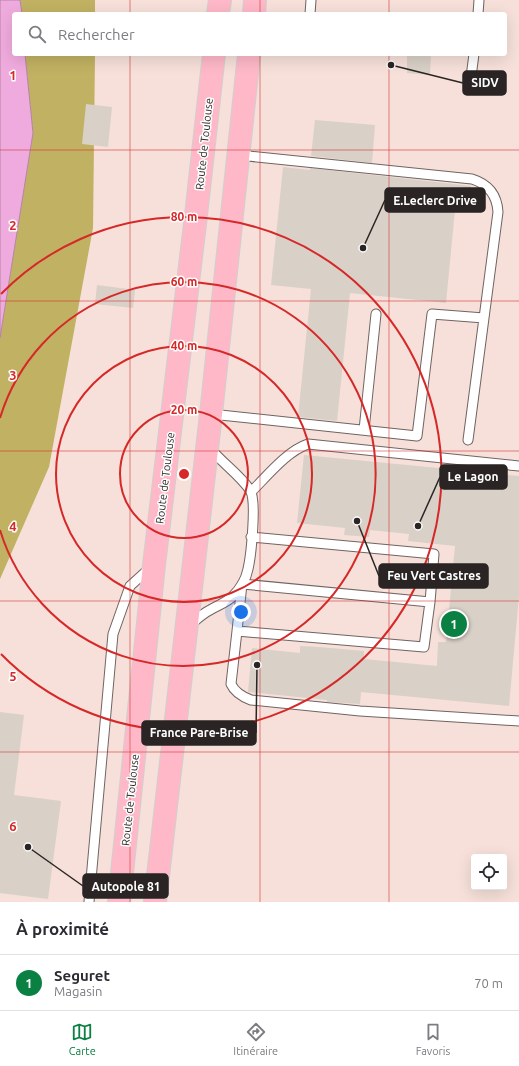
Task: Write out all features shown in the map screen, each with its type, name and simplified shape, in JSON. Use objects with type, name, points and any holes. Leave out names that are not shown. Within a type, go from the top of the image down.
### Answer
[{"type":"main road","points":[[218,12],[220,0]]},
{"type":"main road","points":[[254,12],[255,0]]},
{"type":"main road","name":"Route de Toulouse","points":[[120,902],[154,565],[214,56]]},
{"type":"main road","points":[[155,902],[211,414],[249,56]]},
{"type":"lane","points":[[310,12],[311,0]]},
{"type":"lane","points":[[478,12],[479,0]]},
{"type":"lane","points":[[471,77],[474,56]]},
{"type":"lane","points":[[238,155],[472,179],[485,184],[498,203],[498,212],[468,440]]},
{"type":"lane","points":[[364,430],[376,314]]},
{"type":"lane","points":[[211,414],[417,436],[432,314],[484,318]]},
{"type":"lane","points":[[186,629],[209,610],[225,603],[234,595],[242,584],[248,570],[254,507],[251,492],[233,471],[216,456],[207,444]]},
{"type":"lane","points":[[251,492],[291,452],[300,446],[308,444],[519,466]]},
{"type":"lane","points":[[237,631],[424,647],[434,554],[251,537]]},
{"type":"lane","points":[[89,902],[113,634],[130,586],[154,565]]},
{"type":"lane","points":[[242,584],[430,602]]},
{"type":"lane","points":[[242,584],[231,684],[233,689],[238,694],[251,700],[360,711],[519,721]]},
{"type":"shaded area","points":[[0,0],[20,0],[22,12],[12,12],[12,56],[25,56],[33,133],[0,338]]},
{"type":"shaded area","points":[[20,0],[95,0],[95,12],[22,12]]},
{"type":"shaded area","points":[[57,0],[519,0],[519,902],[0,902],[0,438],[64,56],[507,56],[507,12],[59,12]]},
{"type":"shaded area","points":[[25,56],[95,56],[93,228],[49,467],[0,579],[0,338],[33,133]]},
{"type":"building","points":[[407,56],[431,56],[430,75],[407,73]]},
{"type":"building","points":[[86,104],[112,107],[108,147],[82,144]]},
{"type":"building","points":[[315,120],[375,125],[372,163],[311,156]]},
{"type":"building","points":[[283,167],[310,170],[310,168],[471,186],[468,211],[455,210],[446,303],[350,293],[337,421],[298,417],[311,289],[271,285]]},
{"type":"building","points":[[97,285],[135,290],[133,308],[95,304]]},
{"type":"building","points":[[304,455],[519,476],[519,596],[509,706],[361,692],[360,704],[327,702],[327,700],[248,692],[252,648],[300,653],[300,646],[364,651],[364,659],[437,666],[438,642],[446,642],[455,546],[408,541],[409,534],[370,530],[369,537],[344,535],[345,528],[297,523]]},
{"type":"building","points":[[0,712],[24,715],[14,795],[61,801],[48,899],[0,893]]},
{"type":"place","name":"SIDV","points":[[391,65]]},
{"type":"place","name":"E.Leclerc Drive","points":[[363,248]]},
{"type":"place","name":"Feu Vert Castres","points":[[357,521]]},
{"type":"place","name":"Le Lagon","points":[[418,526]]},
{"type":"place","name":"Seguret","points":[[454,624]]},
{"type":"place","name":"France Pare-Brise","points":[[257,665]]},
{"type":"place","name":"Autopole 81","points":[[28,847]]}]
